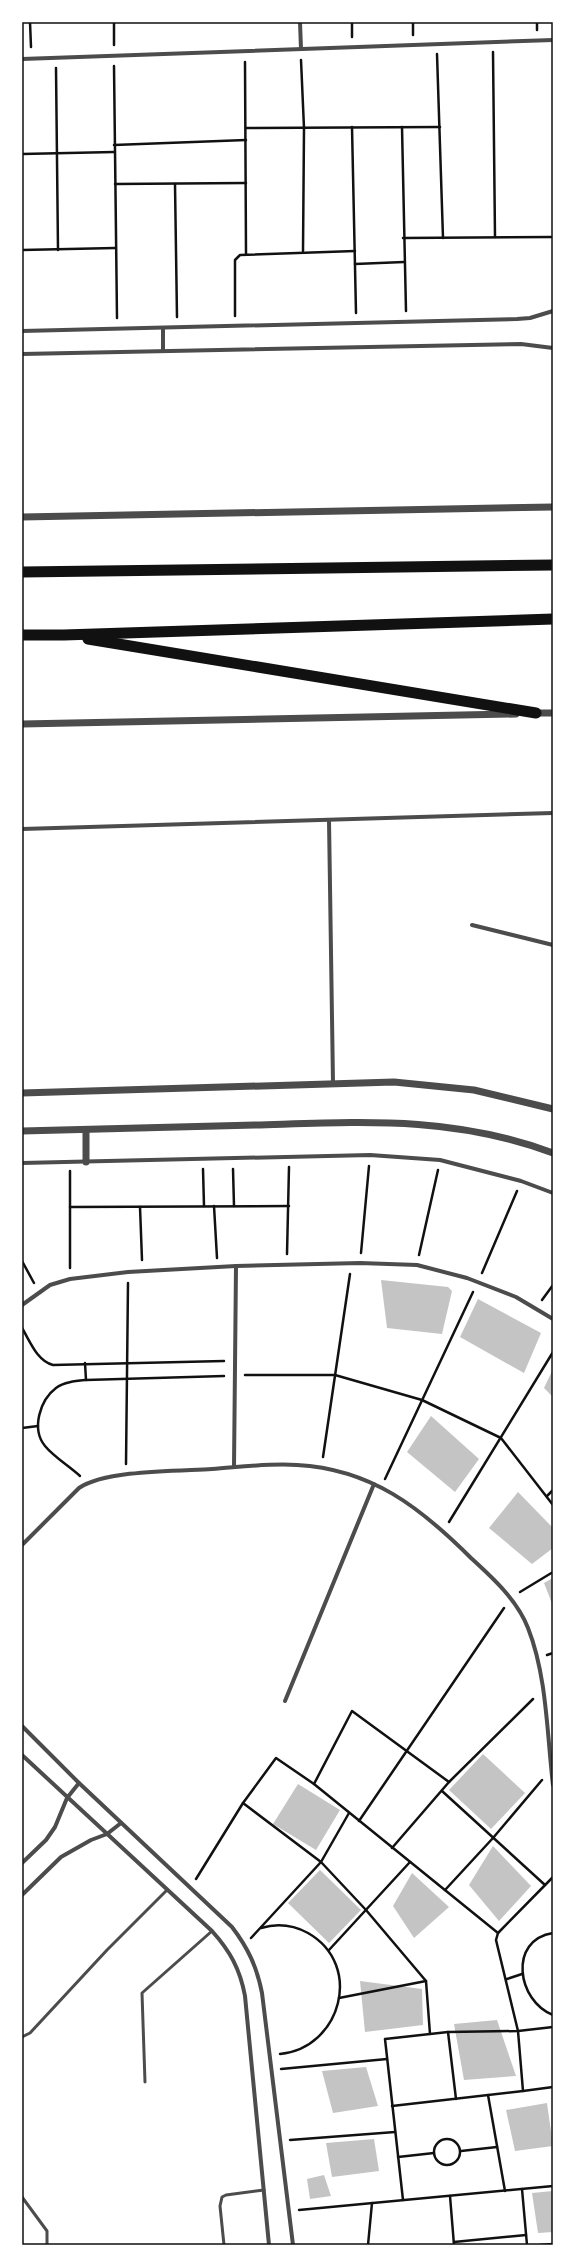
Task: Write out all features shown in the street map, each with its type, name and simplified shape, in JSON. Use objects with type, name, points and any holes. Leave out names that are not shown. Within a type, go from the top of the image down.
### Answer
[{"type":"highway","points":[[22,572],[553,565]]},
{"type":"highway","points":[[22,635],[64,635],[553,619]]},
{"type":"highway","points":[[64,635],[536,713]]},
{"type":"street","points":[[300,22],[301,49]]},
{"type":"street","points":[[22,59],[114,57],[553,40]]},
{"type":"street","points":[[22,330],[177,328],[517,319],[530,318],[553,311]]},
{"type":"street","points":[[163,328],[163,351]]},
{"type":"street","points":[[22,354],[521,344],[553,348]]},
{"type":"street","points":[[22,517],[552,507]]},
{"type":"street","points":[[22,724],[553,713]]},
{"type":"street","points":[[22,828],[553,813]]},
{"type":"street","points":[[329,820],[333,1083]]},
{"type":"street","points":[[472,925],[553,945]]},
{"type":"street","points":[[22,1093],[394,1082],[434,1084],[513,1098],[553,1109]]},
{"type":"street","points":[[22,1131],[346,1122],[412,1123],[477,1132],[553,1153]]},
{"type":"street","points":[[86,1130],[86,1162]]},
{"type":"street","points":[[22,1163],[370,1155],[440,1160],[521,1181],[553,1193]]},
{"type":"street","points":[[22,1305],[38,1292],[50,1285],[70,1279],[128,1272],[217,1267],[360,1263],[417,1265],[478,1282],[516,1298],[553,1319]]},
{"type":"street","points":[[234,1467],[236,1266]]},
{"type":"street","points":[[22,1545],[79,1488],[87,1482],[126,1475],[295,1464],[321,1467],[348,1473],[374,1484],[408,1501],[444,1531],[511,1598],[528,1626],[538,1657],[551,1750],[553,1785]]},
{"type":"street","points":[[286,1701],[374,1484]]},
{"type":"street","points":[[22,1726],[79,1783],[232,1927],[245,1944],[258,1976],[271,2055],[293,2245]]},
{"type":"street","points":[[22,1755],[212,1931],[235,1960],[242,1977],[245,1996],[269,2245]]},
{"type":"street","points":[[22,1864],[46,1840],[55,1827],[68,1798],[79,1783]]},
{"type":"street","points":[[22,1895],[61,1857],[91,1840],[107,1834],[121,1823]]},
{"type":"lane","points":[[22,2037],[30,2033],[107,1950],[167,1890]]},
{"type":"lane","points":[[145,2082],[142,1993],[212,1931]]},
{"type":"lane","points":[[224,2245],[220,2206],[222,2197],[226,2195],[264,2190]]},
{"type":"lane","points":[[22,2196],[47,2231],[48,2244]]},
{"type":"path","points":[[30,22],[31,59]]},
{"type":"path","points":[[114,22],[115,248],[118,329]]},
{"type":"path","points":[[493,42],[495,237]]},
{"type":"path","points":[[436,44],[443,238]]},
{"type":"path","points":[[301,49],[304,128],[303,251]]},
{"type":"path","points":[[245,51],[246,254]]},
{"type":"path","points":[[56,59],[58,250]]},
{"type":"path","points":[[352,127],[356,324]]},
{"type":"path","points":[[402,127],[403,238],[406,322]]},
{"type":"path","points":[[246,128],[440,127]]},
{"type":"path","points":[[114,146],[246,140]]},
{"type":"path","points":[[22,154],[114,152]]},
{"type":"path","points":[[115,184],[246,183]]},
{"type":"path","points":[[175,184],[177,328]]},
{"type":"path","points":[[403,238],[553,237]]},
{"type":"path","points":[[22,250],[115,248]]},
{"type":"path","points":[[235,326],[235,260],[240,255],[303,251],[355,251]]},
{"type":"path","points":[[355,264],[404,262]]},
{"type":"path","points":[[360,1263],[370,1155]]},
{"type":"path","points":[[287,1264],[290,1157]]},
{"type":"path","points":[[232,1158],[234,1206]]},
{"type":"path","points":[[202,1159],[204,1206]]},
{"type":"path","points":[[417,1265],[440,1160]]},
{"type":"path","points":[[70,1162],[70,1279]]},
{"type":"path","points":[[381,1488],[478,1282],[521,1181]]},
{"type":"path","points":[[214,1206],[217,1267]]},
{"type":"path","points":[[70,1207],[288,1206]]},
{"type":"path","points":[[140,1207],[143,1272]]},
{"type":"path","points":[[22,1261],[38,1292]]},
{"type":"path","points":[[321,1467],[352,1263]]},
{"type":"path","points":[[126,1475],[128,1272]]},
{"type":"path","points":[[536,1309],[553,1285]]},
{"type":"path","points":[[22,1328],[40,1358],[46,1363],[235,1361]]},
{"type":"path","points":[[444,1531],[553,1352]]},
{"type":"path","points":[[85,1363],[86,1380]]},
{"type":"path","points":[[87,1482],[44,1445],[38,1426],[39,1411],[46,1397],[57,1387],[72,1382],[86,1380],[127,1380],[235,1375],[335,1375],[422,1400],[500,1438],[553,1505]]},
{"type":"path","points":[[22,1428],[38,1426]]},
{"type":"path","points":[[546,1496],[553,1490]]},
{"type":"path","points":[[359,1821],[511,1598],[553,1572]]},
{"type":"path","points":[[392,1848],[449,1782],[542,1690]]},
{"type":"path","points":[[314,1784],[352,1711],[449,1782]]},
{"type":"path","points":[[191,1888],[243,1803],[276,1758],[314,1784],[498,1933]]},
{"type":"path","points":[[444,1890],[493,1838],[551,1769]]},
{"type":"path","points":[[442,1791],[545,1885]]},
{"type":"path","points":[[243,1803],[321,1862],[366,1910],[426,1981],[430,2034]]},
{"type":"path","points":[[245,1944],[321,1862],[349,1813]]},
{"type":"path","points":[[329,1950],[410,1862]]},
{"type":"path","points":[[523,2091],[518,2031],[507,1979],[496,1940],[498,1933],[553,1877]]},
{"type":"path","points":[[261,1928],[278,1925],[298,1928],[329,1950],[337,1964],[340,1975],[339,1998],[326,2027],[312,2041],[293,2051],[271,2055]]},
{"type":"path","points":[[553,1933],[540,1937],[527,1950],[522,1966],[525,1987],[531,1999],[544,2011],[553,2015]]},
{"type":"path","points":[[507,1979],[522,1974]]},
{"type":"path","points":[[339,1998],[426,1981]]},
{"type":"path","points":[[403,2200],[385,2039],[448,2032],[518,2031],[553,2027]]},
{"type":"path","points":[[448,2032],[456,2099]]},
{"type":"path","points":[[273,2070],[387,2059]]},
{"type":"path","points":[[392,2106],[553,2087]]},
{"type":"path","points":[[488,2095],[505,2191]]},
{"type":"path","points":[[281,2141],[395,2132]]},
{"type":"path","points":[[446,2138],[456,2141],[461,2151],[459,2160],[451,2165],[442,2164],[435,2158],[434,2153],[437,2143],[446,2138]]},
{"type":"path","points":[[461,2151],[497,2147]]},
{"type":"path","points":[[398,2157],[434,2153]]},
{"type":"path","points":[[289,2211],[553,2186]]},
{"type":"path","points":[[522,2189],[527,2245]]},
{"type":"path","points":[[450,2196],[454,2244],[526,2235]]},
{"type":"path","points":[[368,2245],[372,2203]]},
{"type":"path","points":[[540,2245],[553,2244]]},
{"type":"building","points":[[381,1280],[448,1287],[452,1291],[442,1334],[387,1328]]},
{"type":"building","points":[[478,1299],[541,1333],[524,1373],[460,1337]]},
{"type":"building","points":[[553,1369],[553,1397],[544,1388]]},
{"type":"building","points":[[431,1416],[479,1459],[455,1492],[407,1452]]},
{"type":"building","points":[[518,1492],[553,1528],[553,1548],[532,1564],[489,1528]]},
{"type":"building","points":[[553,1578],[553,1606],[544,1583]]},
{"type":"building","points":[[483,1754],[525,1793],[491,1829],[449,1790]]},
{"type":"building","points":[[298,1784],[340,1810],[316,1850],[273,1824]]},
{"type":"building","points":[[493,1846],[531,1886],[499,1921],[469,1885]]},
{"type":"building","points":[[320,1870],[361,1910],[329,1943],[288,1903]]},
{"type":"building","points":[[412,1873],[449,1907],[414,1938],[393,1906]]},
{"type":"building","points":[[360,1981],[422,1989],[423,2025],[365,2032]]},
{"type":"building","points":[[497,2020],[516,2076],[464,2080],[454,2024]]},
{"type":"building","points":[[366,2067],[378,2106],[333,2113],[322,2071]]},
{"type":"building","points":[[547,2103],[553,2146],[515,2151],[506,2110]]},
{"type":"building","points":[[374,2139],[379,2171],[332,2177],[326,2143]]},
{"type":"building","points":[[324,2175],[331,2196],[310,2199],[307,2179]]},
{"type":"building","points":[[553,2191],[553,2232],[538,2233],[532,2193]]}]
